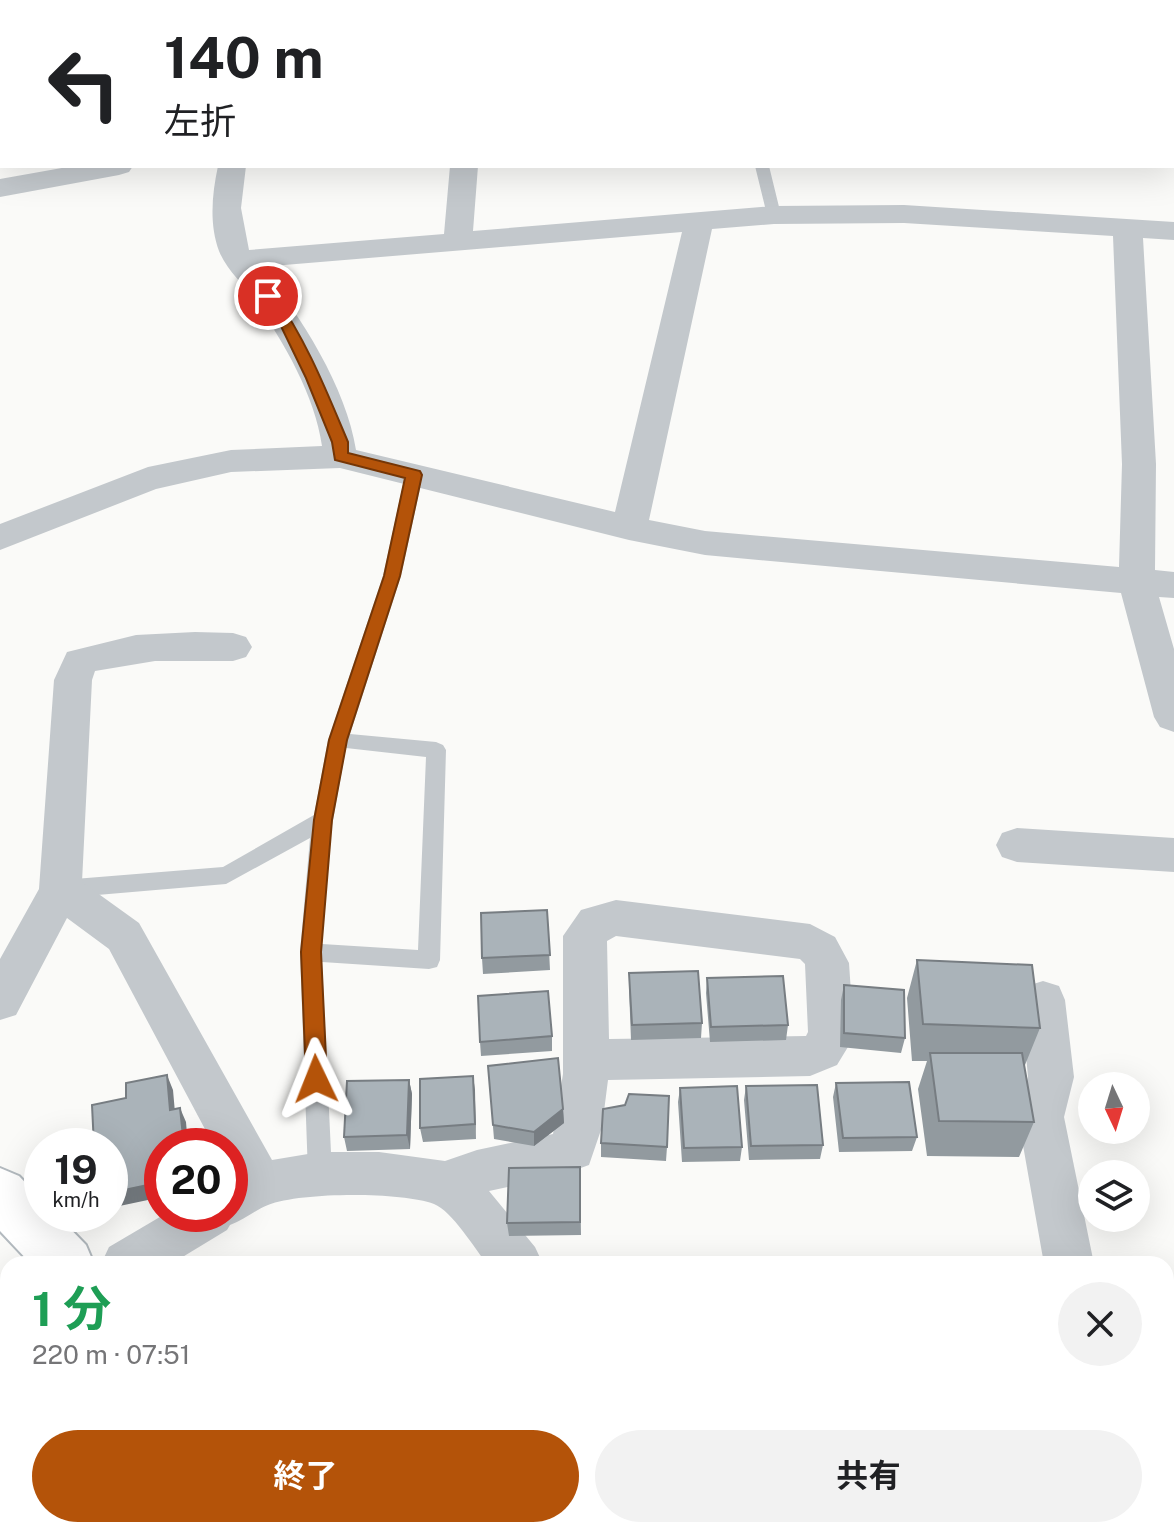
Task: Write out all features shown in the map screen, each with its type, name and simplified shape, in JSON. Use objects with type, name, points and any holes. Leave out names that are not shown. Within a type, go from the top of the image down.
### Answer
[{"type":"street","points":[[0,188],[108,168]]},
{"type":"street","points":[[232,168],[225,202],[234,252],[285,320],[314,378],[340,442],[340,457]]},
{"type":"street","points":[[458,239],[464,168]]},
{"type":"street","points":[[239,260],[458,239],[774,215],[904,214],[1174,231]]},
{"type":"street","points":[[629,528],[699,221]]},
{"type":"street","points":[[1128,230],[1139,464],[1174,717]]},
{"type":"street","points":[[0,538],[148,479],[231,461],[340,457],[629,528],[745,549],[1156,584]]},
{"type":"street","points":[[1139,464],[1174,467]]},
{"type":"street","points":[[0,1001],[60,890],[73,680],[80,662],[100,655],[198,644],[233,647]]},
{"type":"street","points":[[1017,845],[1174,855]]},
{"type":"street","points":[[60,890],[124,936],[214,1128]]},
{"type":"street","points":[[446,1184],[471,1171],[553,1157],[572,1150],[580,1131],[585,1060],[585,936],[596,923],[616,918],[810,942],[820,950],[827,963],[831,1037],[821,1051],[810,1056],[585,1060]]},
{"type":"street","points":[[1043,1000],[1051,1077],[1041,1117],[1067,1256]]},
{"type":"street","points":[[248,1192],[320,1174],[379,1174],[446,1184],[465,1199],[511,1256]]},
{"type":"street","points":[[0,1193],[59,1256]]},
{"type":"street","points":[[139,1256],[180,1232]]},
{"type":"lane","points":[[762,168],[774,215]]},
{"type":"lane","points":[[320,1174],[311,952],[323,820],[338,740],[392,576],[414,475]]},
{"type":"lane","points":[[311,952],[429,960],[436,750],[338,740]]},
{"type":"lane","points":[[60,890],[226,875],[323,820]]},
{"type":"building","points":[[547,910],[550,955],[482,958],[481,913]]},
{"type":"building","points":[[917,960],[1032,965],[1040,1028],[923,1024]]},
{"type":"building","points":[[698,971],[702,1023],[632,1025],[629,973]]},
{"type":"building","points":[[783,976],[788,1025],[711,1027],[707,978]]},
{"type":"building","points":[[844,985],[904,990],[905,1038],[844,1033]]},
{"type":"building","points":[[548,991],[552,1036],[480,1042],[478,996]]},
{"type":"building","points":[[930,1053],[1022,1053],[1034,1122],[939,1121]]},
{"type":"building","points":[[558,1058],[563,1109],[534,1132],[493,1125],[488,1066]]},
{"type":"building","points":[[167,1075],[170,1110],[180,1108],[182,1128],[144,1128],[144,1186],[128,1189],[128,1128],[93,1128],[92,1105],[126,1098],[126,1083]]},
{"type":"building","points":[[473,1076],[475,1124],[420,1128],[420,1079]]},
{"type":"building","points":[[409,1080],[407,1135],[344,1137],[347,1081]]},
{"type":"building","points":[[909,1082],[917,1137],[843,1138],[836,1083]]},
{"type":"building","points":[[817,1085],[823,1145],[751,1146],[746,1086]]},
{"type":"building","points":[[737,1086],[742,1147],[684,1148],[680,1088]]},
{"type":"building","points":[[629,1094],[669,1096],[667,1147],[601,1143],[603,1109],[625,1105]]},
{"type":"building","points":[[580,1167],[580,1222],[507,1223],[509,1168]]},
{"type":"route","points":[[268,296],[285,320],[314,378],[340,442],[340,457],[414,475],[392,576],[338,740],[320,837],[311,952],[316,1079]]}]
